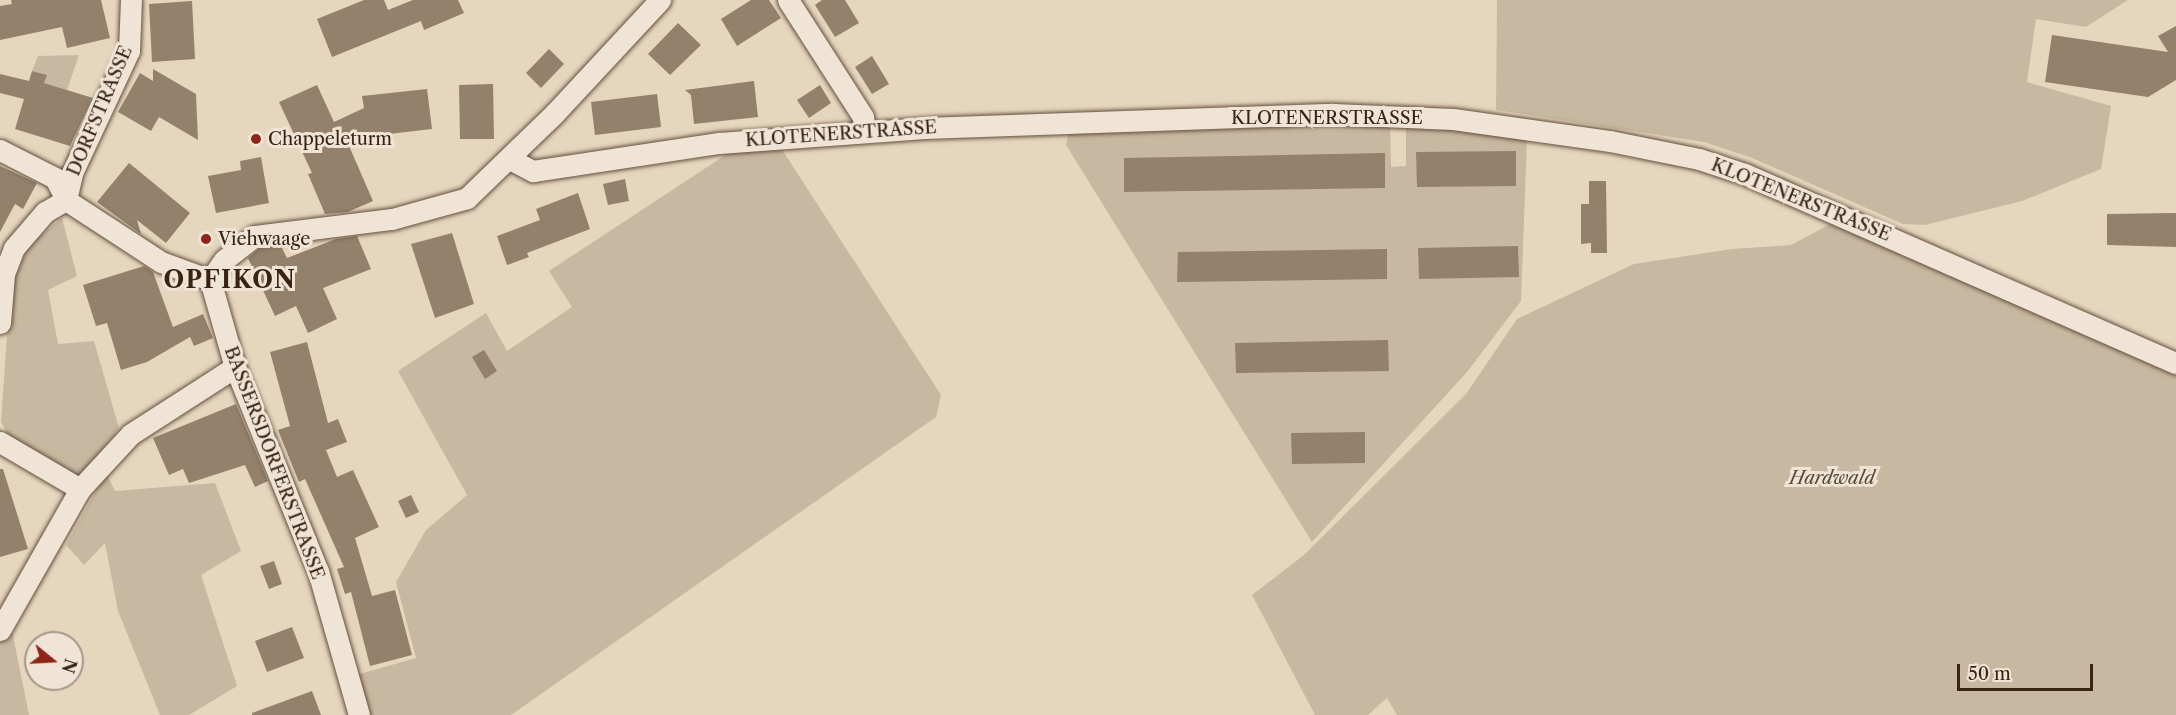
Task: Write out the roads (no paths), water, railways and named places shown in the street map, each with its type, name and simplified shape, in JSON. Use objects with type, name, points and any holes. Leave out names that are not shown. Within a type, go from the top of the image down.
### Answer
[{"type":"street","name":"DORFSTRASSE","points":[[131,0],[129,51],[72,172],[66,200],[161,262],[210,280]]},
{"type":"street","points":[[210,280],[242,242],[268,232],[349,226],[454,204],[480,189],[660,0]]},
{"type":"street","points":[[788,0],[863,117],[865,130]]},
{"type":"street","name":"KLOTENERSTRASSE","points":[[510,159],[533,171],[719,143],[865,130],[1397,114],[1610,141],[1699,159],[1745,174],[2176,363]]},
{"type":"street","points":[[0,150],[55,178],[66,200],[45,212],[14,248],[4,274],[0,323]]},
{"type":"street","name":"BASSERSDORFERSTRASSE","points":[[210,280],[235,367],[305,535],[359,715]]},
{"type":"street","points":[[0,630],[80,489],[130,434],[235,367]]},
{"type":"street","points":[[0,442],[80,489]]},
{"type":"place","name":"Chappeleturm","points":[[256,139]]},
{"type":"place","name":"Viehwaage","points":[[206,239]]},
{"type":"district","name":"OPFIKON","points":[[230,280]]},
{"type":"park label","name":"Hardwald","points":[[1832,478]]}]
